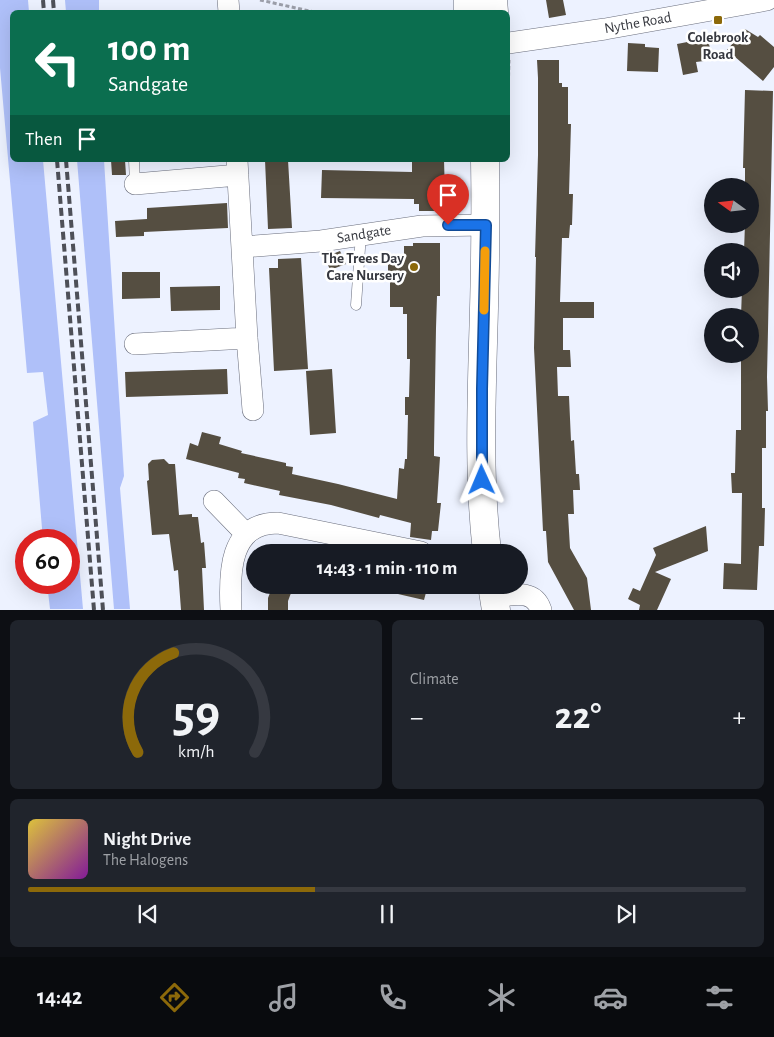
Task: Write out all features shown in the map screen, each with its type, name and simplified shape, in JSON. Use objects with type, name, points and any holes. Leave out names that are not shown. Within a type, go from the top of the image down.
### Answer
[{"type":"main road","points":[[485,162],[486,225],[482,430],[483,509],[486,544]]},
{"type":"street","name":"Nythe Road","points":[[510,43],[613,28],[767,0]]},
{"type":"street","points":[[135,184],[238,168],[247,338],[253,410]]},
{"type":"street","name":"Sandgate","points":[[242,247],[321,241],[422,226],[486,225]]},
{"type":"street","points":[[135,344],[247,338]]},
{"type":"street","points":[[214,501],[246,534]]},
{"type":"street","points":[[231,610],[230,583],[235,552],[246,534],[260,525],[278,523],[382,544]]},
{"type":"street","points":[[494,597],[525,594],[538,603],[541,610]]},
{"type":"lane","points":[[134,162],[135,184]]},
{"type":"lane","points":[[356,305],[361,234]]},
{"type":"path","points":[[260,0],[304,10]]},
{"type":"shaded area","points":[[0,0],[28,0],[29,10],[10,10],[10,162],[43,162],[76,529],[42,529],[33,422],[48,415],[43,372],[27,373],[0,68]]},
{"type":"shaded area","points":[[65,0],[99,0],[99,10],[66,10]]},
{"type":"shaded area","points":[[77,162],[104,162],[124,476],[120,488],[130,609],[114,609]]},
{"type":"shaded area","points":[[80,575],[83,609],[50,609],[48,594],[80,594]]},
{"type":"building","points":[[546,0],[563,0],[566,15],[549,18]]},
{"type":"building","points":[[745,29],[758,37],[760,35],[774,47],[774,67],[763,81],[727,50]]},
{"type":"building","points":[[708,38],[712,60],[696,62],[698,72],[683,75],[677,44]]},
{"type":"building","points":[[628,43],[645,44],[645,47],[659,48],[658,72],[627,71]]},
{"type":"building","points":[[537,60],[559,60],[559,83],[562,83],[562,87],[568,87],[568,124],[571,124],[569,194],[573,194],[572,225],[570,225],[569,238],[562,238],[560,302],[594,302],[594,318],[563,318],[563,350],[570,350],[571,367],[557,367],[558,396],[569,396],[571,441],[574,440],[576,474],[579,474],[580,490],[573,490],[574,514],[568,514],[570,548],[587,578],[591,610],[574,610],[548,562],[546,531],[543,531],[534,348],[538,155]]},
{"type":"building","points":[[745,90],[773,91],[767,377],[768,411],[766,411],[766,448],[762,448],[762,508],[765,508],[764,546],[759,546],[757,590],[723,589],[724,563],[741,564],[742,493],[732,493],[731,473],[735,473],[736,430],[741,430],[741,363],[759,363],[759,308],[741,308],[742,298],[759,298],[759,243],[744,243],[745,233],[759,233],[759,178],[745,178],[745,168],[743,168]]},
{"type":"building","points":[[111,162],[125,162],[126,175],[112,175]]},
{"type":"building","points":[[265,162],[288,162],[292,228],[268,229]]},
{"type":"building","points":[[412,162],[444,162],[445,195],[442,195],[442,211],[419,211],[419,204],[414,204],[414,199],[321,198],[322,170],[412,172]]},
{"type":"building","points":[[227,203],[228,228],[144,232],[144,236],[116,237],[115,221],[147,219],[147,208]]},
{"type":"building","points":[[413,243],[440,243],[440,296],[437,296],[436,328],[434,456],[440,457],[437,503],[441,503],[438,531],[432,531],[431,540],[410,537],[411,523],[380,515],[379,518],[331,505],[279,495],[280,491],[244,483],[245,479],[238,478],[239,473],[186,459],[190,443],[198,446],[202,432],[221,437],[219,444],[242,451],[241,453],[286,463],[286,466],[293,467],[292,474],[397,499],[399,468],[404,469],[405,459],[407,459],[408,415],[405,415],[405,397],[409,397],[410,359],[407,359],[407,314],[403,314],[403,307],[390,307],[388,259],[394,259],[394,254],[404,254],[404,246],[413,246]]},
{"type":"building","points":[[340,251],[346,264],[330,270],[325,257]]},
{"type":"building","points":[[301,258],[308,369],[274,371],[269,268],[278,268],[278,259]]},
{"type":"building","points":[[122,272],[160,272],[160,298],[122,299]]},
{"type":"building","points":[[220,286],[220,310],[171,311],[170,287]]},
{"type":"building","points":[[227,369],[228,394],[126,397],[125,372]]},
{"type":"building","points":[[332,369],[336,433],[310,435],[306,371]]},
{"type":"building","points":[[164,459],[169,464],[175,464],[179,515],[192,514],[192,517],[198,517],[201,543],[204,542],[206,568],[202,568],[204,610],[181,610],[178,570],[174,571],[169,534],[152,535],[147,481],[149,480],[148,464],[152,460]]},
{"type":"building","points":[[706,526],[708,551],[655,572],[671,579],[657,610],[639,610],[640,605],[628,599],[633,588],[640,591],[656,555],[653,548]]},
{"type":"building","points":[[270,594],[291,594],[288,610],[268,610]]},
{"type":"building","points":[[398,594],[426,594],[424,600]]},
{"type":"railway","points":[[43,0],[44,10]]},
{"type":"railway","points":[[53,0],[54,10]]},
{"type":"railway","points":[[57,162],[94,610]]},
{"type":"railway","points":[[66,162],[103,610]]},
{"type":"slow traffic","points":[[484,310],[485,251]]},
{"type":"place","name":"Colebrook Road","points":[[718,20]]},
{"type":"place","name":"The Trees Day Care Nursery","points":[[414,267]]},
{"type":"route","points":[[448,225],[486,225],[482,480]]}]
